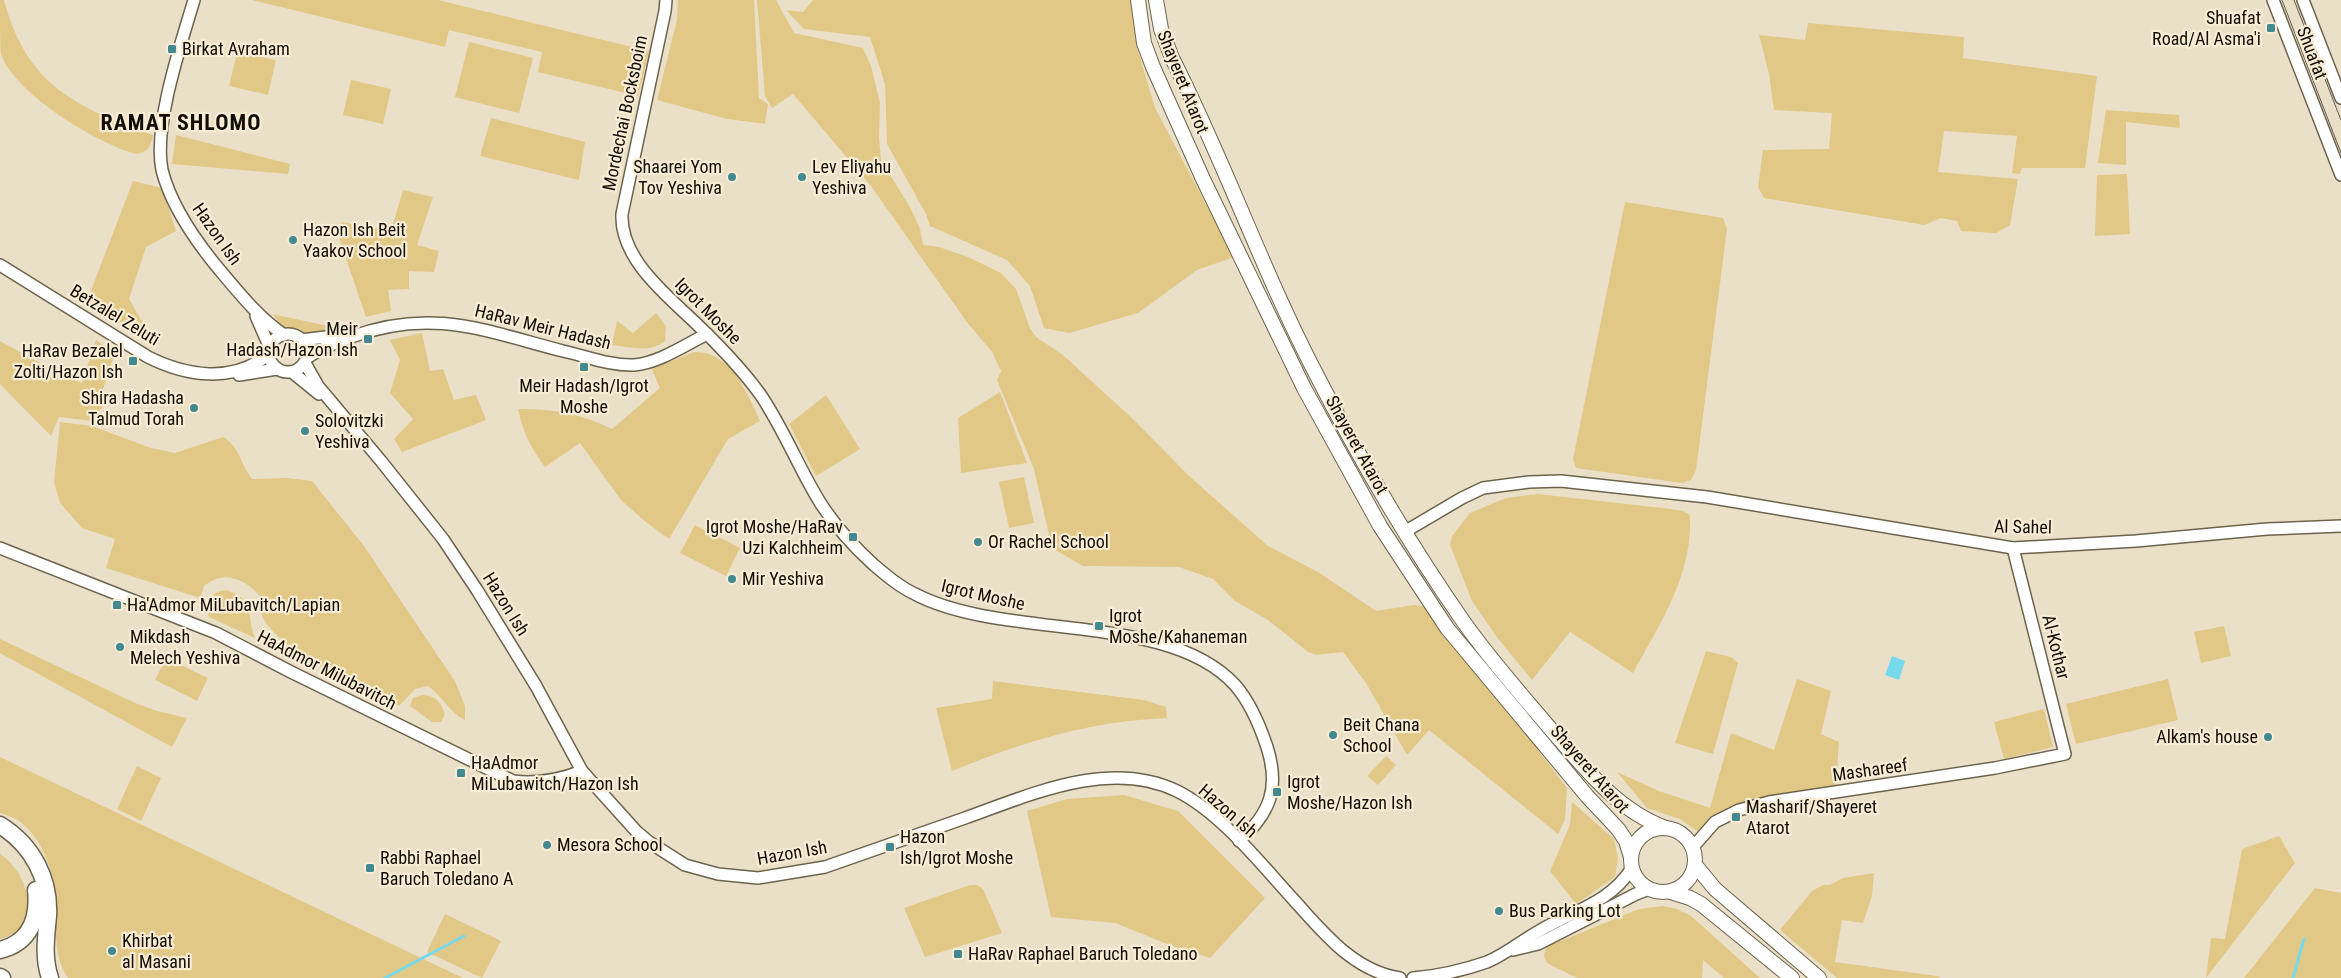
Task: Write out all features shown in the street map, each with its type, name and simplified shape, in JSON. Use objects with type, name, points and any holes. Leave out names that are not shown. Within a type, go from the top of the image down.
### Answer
[{"type":"highway","points":[[0,825],[26,847],[44,879],[48,908],[45,957],[50,978]]},
{"type":"highway","points":[[0,838],[11,847],[27,868],[36,890],[37,902],[34,921],[27,935],[10,948],[0,950]]},
{"type":"main road","name":"Shayeret Atarot","points":[[1138,0],[1144,43],[1152,67],[1203,179],[1304,388],[1380,526],[1447,628],[1580,788],[1618,829],[1626,841],[1631,863]]},
{"type":"main road","name":"Shayeret Atarot","points":[[1156,0],[1161,30],[1172,58],[1310,362],[1369,472],[1463,621],[1505,676],[1581,764],[1634,813],[1646,821],[1666,828]]},
{"type":"main road","points":[[1792,978],[1701,904],[1671,892],[1660,893],[1649,889],[1635,877],[1631,863],[1639,839],[1656,829],[1666,828],[1682,834],[1693,847],[1696,866],[1715,889],[1819,978]]},
{"type":"main road","points":[[1671,892],[1687,882],[1696,866]]},
{"type":"street","name":"Hazon Ish","points":[[194,0],[164,116],[160,145],[162,169],[178,208],[205,251],[251,308],[284,335]]},
{"type":"street","name":"Mordechai Bocksboim","points":[[623,233],[621,225],[624,201],[666,0]]},
{"type":"street","name":"Shuafat","points":[[2273,0],[2341,175]]},
{"type":"street","name":"Shuafat","points":[[2303,0],[2341,98]]},
{"type":"street","name":"Igrot Moshe","points":[[623,233],[633,255],[646,273],[731,358],[760,395],[829,516],[859,551],[900,586],[940,606],[958,611],[1010,621],[1158,643],[1203,660],[1225,676],[1244,698],[1258,723],[1267,747],[1273,773],[1273,786],[1267,806],[1252,829],[1239,841]]},
{"type":"street","name":"Betzalel Zeluti","points":[[0,265],[148,357],[179,369],[219,375],[248,374],[277,369]]},
{"type":"street","name":"Hazon Ish","points":[[251,308],[270,351]]},
{"type":"street","name":"HaRav Meir Hadash","points":[[306,360],[324,348],[366,332],[398,324],[420,323],[473,326],[605,361],[632,365],[642,364],[665,355],[707,334]]},
{"type":"street","name":"HaRav Meir Hadash","points":[[301,340],[366,332]]},
{"type":"street","points":[[284,335],[293,335],[301,340],[306,348],[306,360],[302,367],[292,372],[277,369],[272,363],[270,351],[276,339],[284,335]]},
{"type":"street","name":"Betzalel Zeluti","points":[[219,375],[245,368],[270,351]]},
{"type":"street","name":"Hazon Ish","points":[[306,360],[318,386],[382,461],[443,540],[536,686],[582,771],[620,814],[649,842],[685,865],[735,877],[776,876],[825,867],[1065,785],[1117,778],[1146,781],[1178,792],[1210,814],[1239,841],[1340,949],[1364,966],[1380,974],[1400,978]]},
{"type":"street","name":"Hazon Ish","points":[[292,372],[336,408]]},
{"type":"street","name":"Al Sahel","points":[[1406,531],[1462,498],[1483,488],[1504,484],[1562,481],[1707,497],[2013,548],[2136,541],[2267,529],[2341,526]]},
{"type":"street","name":"HaAdmor Milubavitch","points":[[0,548],[216,633],[493,773],[513,780],[538,782],[568,777],[582,771]]},
{"type":"street","name":"Al-Kothar","points":[[2013,548],[2065,754]]},
{"type":"street","name":"Mashareef","points":[[1693,847],[1715,822],[1739,810],[1769,802],[1995,768],[2065,754]]},
{"type":"street","points":[[1413,978],[1480,964],[1511,950],[1541,929],[1604,898],[1622,884],[1631,863]]},
{"type":"street","points":[[1511,950],[1538,944],[1649,889]]},
{"type":"shaded area","points":[[0,0],[4,0],[14,29],[26,53],[41,73],[58,89],[78,103],[125,125],[153,135],[150,146],[146,150],[136,154],[119,148],[79,128],[39,100],[22,85],[9,69],[1,54]]},
{"type":"shaded area","points":[[252,0],[438,0],[649,51],[638,96],[538,72],[542,52],[449,30],[445,47]]},
{"type":"shaded area","points":[[678,0],[754,0],[759,98],[768,104],[765,124],[727,119],[657,100],[677,20]]},
{"type":"shaded area","points":[[757,0],[776,0],[794,33],[863,48],[871,66],[880,103],[879,138],[881,160],[911,209],[920,229],[923,245],[939,247],[968,257],[1001,273],[1016,289],[1030,328],[1036,337],[1063,355],[1134,420],[1188,475],[1268,546],[1318,572],[1376,611],[1414,605],[1427,607],[1481,674],[1567,788],[1565,820],[1558,834],[1429,730],[1407,755],[1366,683],[1343,652],[1316,655],[1308,652],[1268,620],[1235,601],[1213,579],[1179,567],[1083,566],[1052,548],[1034,469],[997,380],[1001,371],[992,352],[966,321],[871,186],[793,94],[772,108],[765,96]]},
{"type":"shaded area","points":[[813,0],[1132,0],[1136,44],[1155,108],[1234,257],[1197,270],[1138,313],[1069,333],[1044,328],[1030,286],[1007,260],[930,226],[926,214],[887,144],[885,84],[870,37],[804,29],[786,10],[803,12]]},
{"type":"shaded area","points":[[1808,23],[1964,37],[1963,58],[2097,76],[2085,168],[2022,168],[2020,174],[2012,173],[2017,136],[1944,131],[1938,172],[2018,179],[2010,225],[1996,233],[1961,231],[1957,221],[1941,218],[1924,225],[1764,198],[1758,187],[1763,150],[1829,149],[1832,113],[1774,110],[1769,74],[1759,35],[1805,40]]},
{"type":"shaded area","points":[[469,42],[533,58],[519,113],[455,97]]},
{"type":"shaded area","points":[[237,52],[276,60],[268,95],[229,86]]},
{"type":"shaded area","points":[[351,80],[391,89],[383,124],[343,115]]},
{"type":"shaded area","points":[[2106,110],[2179,115],[2180,128],[2126,122],[2126,165],[2098,163]]},
{"type":"shaded area","points":[[491,118],[585,142],[579,180],[480,156]]},
{"type":"shaded area","points":[[176,135],[290,164],[288,174],[172,164]]},
{"type":"shaded area","points":[[2127,174],[2130,234],[2095,236],[2097,175]]},
{"type":"shaded area","points":[[133,181],[162,188],[176,231],[146,247],[129,299],[155,344],[87,301]]},
{"type":"shaded area","points":[[403,190],[433,197],[417,245],[439,251],[434,272],[409,271],[409,289],[388,290],[391,311],[366,317],[338,235],[338,226],[342,222],[391,231]]},
{"type":"shaded area","points":[[1625,202],[1723,218],[1727,229],[1696,470],[1691,480],[1682,483],[1576,468],[1573,459]]},
{"type":"shaded area","points":[[656,313],[666,326],[665,341],[659,345],[647,348],[612,345],[617,321],[633,333]]},
{"type":"shaded area","points":[[273,314],[332,327],[305,336],[275,324],[278,321]]},
{"type":"shaded area","points":[[422,333],[430,371],[443,369],[454,400],[476,395],[486,420],[402,452],[394,439],[413,419],[390,393],[400,360],[390,340]]},
{"type":"shaded area","points":[[96,340],[115,353],[103,389],[103,406],[92,421],[59,417],[51,436],[0,384],[0,341],[62,375],[82,383]]},
{"type":"shaded area","points":[[694,352],[706,353],[717,358],[736,375],[750,398],[760,421],[728,439],[669,539],[621,500],[580,443],[545,467],[528,440],[518,409],[567,413],[612,429],[660,388],[652,369]]},
{"type":"shaded area","points":[[1000,392],[1027,463],[961,473],[958,418]]},
{"type":"shaded area","points":[[826,395],[860,449],[816,476],[789,424]]},
{"type":"shaded area","points":[[60,422],[92,426],[151,448],[175,453],[223,437],[237,451],[252,479],[287,478],[312,481],[364,546],[455,681],[465,706],[465,720],[455,713],[428,686],[415,689],[399,706],[344,679],[302,655],[284,642],[270,628],[261,613],[263,600],[250,586],[238,580],[225,577],[213,580],[204,586],[200,598],[106,568],[115,539],[82,528],[60,503],[54,482]]},
{"type":"shaded area","points":[[1024,477],[1034,523],[1009,528],[999,482]]},
{"type":"shaded area","points":[[1538,494],[1671,509],[1683,511],[1690,515],[1690,537],[1686,558],[1673,598],[1633,673],[1570,632],[1532,680],[1496,636],[1472,601],[1450,545],[1452,536],[1470,513],[1506,498]]},
{"type":"shaded area","points":[[695,525],[740,548],[726,576],[680,553]]},
{"type":"shaded area","points":[[226,590],[242,598],[246,603],[255,638],[209,617],[207,602],[215,593]]},
{"type":"shaded area","points":[[2224,626],[2231,656],[2201,663],[2194,632]]},
{"type":"shaded area","points":[[0,639],[135,703],[157,711],[187,718],[172,747],[0,653]]},
{"type":"shaded area","points":[[1706,651],[1731,657],[1738,663],[1713,754],[1675,743]]},
{"type":"shaded area","points":[[166,658],[208,678],[197,701],[155,680]]},
{"type":"shaded area","points":[[1797,679],[1831,691],[1821,734],[1839,742],[1836,789],[1733,809],[1697,831],[1680,819],[1647,808],[1617,772],[1659,791],[1710,808],[1731,733],[1774,750]]},
{"type":"shaded area","points":[[2168,679],[2178,720],[2076,744],[2066,704]]},
{"type":"shaded area","points":[[993,681],[1144,700],[1166,707],[1167,718],[1110,723],[1083,728],[1031,742],[952,771],[936,708],[992,699]]},
{"type":"shaded area","points":[[422,695],[434,698],[439,703],[445,714],[441,722],[432,722],[410,706],[413,698]]},
{"type":"shaded area","points":[[2044,709],[2053,747],[2004,759],[1994,722]]},
{"type":"shaded area","points":[[1386,756],[1396,765],[1378,785],[1367,776]]},
{"type":"shaded area","points":[[0,757],[463,978],[68,978],[57,950],[54,888],[45,855],[34,836],[26,827],[16,819],[0,813]]},
{"type":"shaded area","points":[[137,766],[161,778],[141,821],[117,809]]},
{"type":"shaded area","points":[[1124,795],[1178,811],[1265,898],[1210,958],[1172,946],[1115,923],[1051,917],[1027,811],[1067,799]]},
{"type":"shaded area","points":[[1572,802],[1614,839],[1618,858],[1615,877],[1576,904],[1550,871],[1570,825]]},
{"type":"shaded area","points":[[2279,836],[2295,863],[2206,978],[2211,938],[2225,939],[2242,849]]},
{"type":"shaded area","points":[[0,854],[16,869],[22,879],[28,901],[24,922],[17,931],[0,939]]},
{"type":"shaded area","points":[[1874,873],[1872,896],[1863,923],[1842,920],[1835,962],[1941,978],[1837,978],[1780,930],[1812,891],[1843,878]]},
{"type":"shaded area","points":[[970,885],[977,885],[983,889],[1002,933],[925,957],[904,908]]},
{"type":"shaded area","points":[[2315,888],[2341,893],[2341,978],[2244,978]]},
{"type":"shaded area","points":[[1663,906],[1677,909],[1691,916],[1760,978],[1724,978],[1703,960],[1702,978],[1577,978],[1547,963],[1544,956],[1546,947],[1639,909]]},
{"type":"shaded area","points":[[445,914],[501,941],[482,978],[427,952]]},
{"type":"water","points":[[1892,656],[1905,661],[1899,680],[1885,675]]},
{"type":"waterway","points":[[385,978],[464,936]]},
{"type":"waterway","points":[[2293,978],[2304,939]]},
{"type":"tram line","points":[[2282,0],[2341,153]]},
{"type":"tram line","points":[[2294,0],[2341,120]]},
{"type":"place","name":"Shuafat Road/Al Asma'i","points":[[2271,28]]},
{"type":"place","name":"Birkat Avraham","points":[[172,49]]},
{"type":"place","name":"Shaarei Yom Tov Yeshiva","points":[[732,177]]},
{"type":"place","name":"Lev Eliyahu Yeshiva","points":[[802,177]]},
{"type":"place","name":"Hazon Ish Beit Yaakov School","points":[[293,240]]},
{"type":"place","name":"Meir Hadash/Hazon Ish","points":[[368,339]]},
{"type":"place","name":"HaRav Bezalel Zolti/Hazon Ish","points":[[133,361]]},
{"type":"place","name":"Meir Hadash/Igrot Moshe","points":[[584,367]]},
{"type":"place","name":"Shira Hadasha Talmud Torah","points":[[194,408]]},
{"type":"place","name":"Solovitzki Yeshiva","points":[[305,431]]},
{"type":"place","name":"Igrot Moshe/HaRav Uzi Kalchheim","points":[[853,537]]},
{"type":"place","name":"Or Rachel School","points":[[978,542]]},
{"type":"place","name":"Mir Yeshiva","points":[[732,579]]},
{"type":"place","name":"Ha'Admor MiLubavitch/Lapian","points":[[117,605]]},
{"type":"place","name":"Igrot Moshe/Kahaneman","points":[[1099,626]]},
{"type":"place","name":"Mikdash Melech Yeshiva","points":[[120,647]]},
{"type":"place","name":"Beit Chana School","points":[[1333,735]]},
{"type":"place","name":"Alkam's house","points":[[2268,737]]},
{"type":"place","name":"HaAdmor MiLubawitch/Hazon Ish","points":[[461,773]]},
{"type":"place","name":"Igrot Moshe/Hazon Ish","points":[[1277,792]]},
{"type":"place","name":"Masharif/Shayeret Atarot","points":[[1736,817]]},
{"type":"place","name":"Mesora School","points":[[547,845]]},
{"type":"place","name":"Hazon Ish/Igrot Moshe","points":[[890,847]]},
{"type":"place","name":"Rabbi Raphael Baruch Toledano A","points":[[370,868]]},
{"type":"place","name":"Bus Parking Lot","points":[[1499,911]]},
{"type":"place","name":"Khirbat al Masani","points":[[112,951]]},
{"type":"place","name":"HaRav Raphael Baruch Toledano","points":[[958,954]]},
{"type":"district","name":"RAMAT SHLOMO","points":[[181,122]]}]
